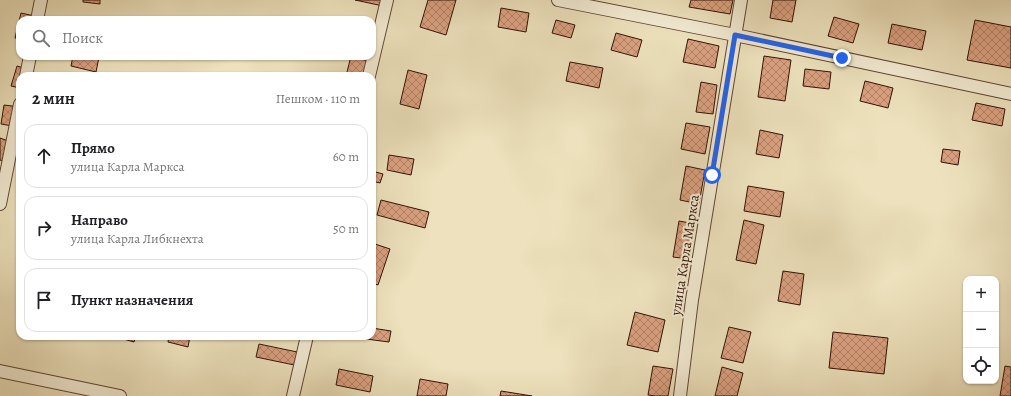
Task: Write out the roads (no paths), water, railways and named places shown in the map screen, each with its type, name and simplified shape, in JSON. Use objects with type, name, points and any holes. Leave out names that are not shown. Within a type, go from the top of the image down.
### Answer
[{"type":"street","points":[[38,16],[41,0]]},
{"type":"street","points":[[376,46],[387,0]]},
{"type":"street","points":[[558,0],[735,35],[1011,94]]},
{"type":"street","name":"улица Карла Маркса","points":[[680,396],[692,300],[741,0]]},
{"type":"street","points":[[27,72],[29,60]]},
{"type":"street","points":[[370,72],[373,60]]},
{"type":"street","points":[[0,204],[16,124]]},
{"type":"street","points":[[293,396],[306,340]]},
{"type":"street","points":[[0,371],[120,396]]}]
